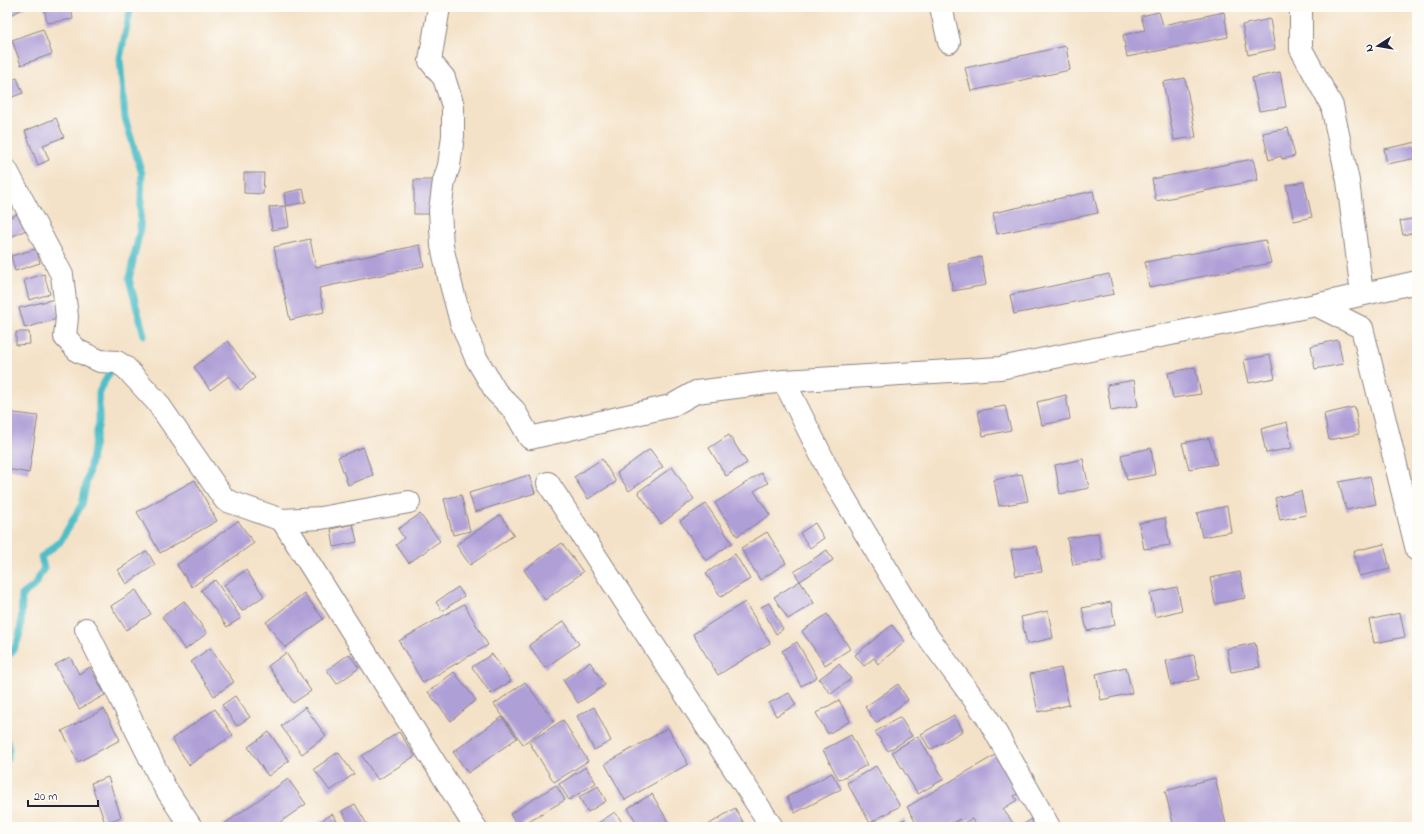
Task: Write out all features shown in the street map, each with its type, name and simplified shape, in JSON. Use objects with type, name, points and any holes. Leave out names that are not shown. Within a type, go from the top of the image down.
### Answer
[{"type":"street","points":[[439,7],[430,61],[444,78],[453,106],[452,144],[440,210],[445,259],[462,322],[476,358],[496,392],[514,410],[530,438],[671,406],[696,392],[784,381],[1000,368],[1316,305],[1417,282]]},
{"type":"street","points":[[941,7],[948,42]]},
{"type":"street","points":[[1301,7],[1302,49],[1332,106],[1348,181],[1362,294]]},
{"type":"street","points":[[7,171],[62,276],[67,316],[65,337],[78,351],[100,361],[117,362],[126,368],[157,402],[225,500],[282,520],[321,518],[409,502]]},
{"type":"street","points":[[1316,305],[1362,328],[1417,550]]},
{"type":"street","points":[[784,381],[837,486],[923,630],[987,717],[1049,827]]},
{"type":"street","points":[[548,482],[772,827]]},
{"type":"street","points":[[282,520],[474,827]]},
{"type":"street","points":[[86,629],[164,786],[191,827]]},
{"type":"building","points":[[7,7],[26,7],[7,17]]},
{"type":"building","points":[[44,7],[71,7],[73,19],[47,23]]},
{"type":"building","points":[[1159,12],[1163,25],[1224,12],[1228,37],[1127,57],[1123,35],[1145,30],[1141,16]]},
{"type":"building","points":[[1270,19],[1275,49],[1248,55],[1242,25]]},
{"type":"building","points":[[43,29],[52,54],[21,65],[12,40]]},
{"type":"building","points":[[1066,46],[1070,70],[971,91],[965,68]]},
{"type":"building","points":[[1280,72],[1286,107],[1259,111],[1252,78]]},
{"type":"building","points":[[17,78],[23,93],[7,99],[7,82]]},
{"type":"building","points":[[1185,78],[1196,137],[1174,140],[1163,82]]},
{"type":"building","points":[[56,118],[64,137],[43,145],[49,160],[38,165],[25,131]]},
{"type":"building","points":[[1288,128],[1295,156],[1282,159],[1281,156],[1269,160],[1263,133]]},
{"type":"building","points":[[1417,142],[1417,158],[1387,164],[1384,149]]},
{"type":"building","points":[[1253,159],[1258,180],[1156,201],[1152,179]]},
{"type":"building","points":[[244,173],[264,173],[263,194],[244,193]]},
{"type":"building","points":[[414,180],[435,180],[435,214],[414,214]]},
{"type":"building","points":[[1304,182],[1312,217],[1294,221],[1286,185]]},
{"type":"building","points":[[303,189],[306,202],[286,206],[284,193]]},
{"type":"building","points":[[1093,191],[1098,213],[997,234],[993,213]]},
{"type":"building","points":[[7,199],[12,210],[7,212]]},
{"type":"building","points":[[286,206],[289,227],[272,230],[269,207]]},
{"type":"building","points":[[23,211],[30,228],[7,239],[7,219]]},
{"type":"building","points":[[1417,218],[1417,232],[1403,235],[1400,221]]},
{"type":"building","points":[[310,239],[316,267],[420,245],[424,266],[319,288],[324,312],[290,320],[274,247]]},
{"type":"building","points":[[1265,240],[1271,263],[1149,287],[1145,262]]},
{"type":"building","points":[[36,249],[40,263],[15,271],[11,256]]},
{"type":"building","points":[[981,257],[986,285],[953,291],[948,264]]},
{"type":"building","points":[[44,274],[50,294],[29,300],[24,280]]},
{"type":"building","points":[[1109,274],[1114,294],[1014,314],[1010,295]]},
{"type":"building","points":[[55,299],[60,318],[25,328],[19,308]]},
{"type":"building","points":[[16,332],[29,332],[30,344],[16,345]]},
{"type":"building","points":[[1338,340],[1343,364],[1315,369],[1311,346]]},
{"type":"building","points":[[228,341],[255,378],[240,390],[229,376],[210,390],[194,367]]},
{"type":"building","points":[[1270,355],[1275,378],[1249,383],[1244,360]]},
{"type":"building","points":[[1195,367],[1201,394],[1173,398],[1168,373]]},
{"type":"building","points":[[1134,380],[1138,406],[1111,411],[1107,385]]},
{"type":"building","points":[[1066,395],[1070,419],[1042,425],[1037,402]]},
{"type":"building","points":[[1005,406],[1011,430],[983,436],[978,411]]},
{"type":"building","points":[[1355,407],[1359,434],[1329,440],[1324,414]]},
{"type":"building","points":[[7,412],[38,416],[29,473],[7,469]]},
{"type":"building","points":[[1287,422],[1292,448],[1266,453],[1261,429]]},
{"type":"building","points":[[729,435],[747,463],[726,476],[709,448]]},
{"type":"building","points":[[1209,438],[1217,464],[1189,469],[1182,443]]},
{"type":"building","points":[[363,447],[373,475],[348,485],[338,457]]},
{"type":"building","points":[[1151,448],[1155,475],[1127,480],[1121,455]]},
{"type":"building","points":[[650,449],[663,467],[629,491],[617,473]]},
{"type":"building","points":[[602,459],[616,482],[588,499],[574,477]]},
{"type":"building","points":[[1083,459],[1089,488],[1060,494],[1055,465]]},
{"type":"building","points":[[672,467],[694,499],[661,524],[638,492]]},
{"type":"building","points":[[761,473],[768,483],[754,491],[770,515],[737,536],[715,503]]},
{"type":"building","points":[[1022,474],[1028,501],[999,506],[994,480]]},
{"type":"building","points":[[529,475],[535,493],[475,512],[469,493]]},
{"type":"building","points":[[1370,476],[1376,504],[1346,510],[1339,482]]},
{"type":"building","points":[[195,480],[217,521],[160,553],[137,512]]},
{"type":"building","points":[[1301,491],[1306,515],[1280,520],[1275,498]]},
{"type":"building","points":[[461,495],[470,531],[453,535],[444,499]]},
{"type":"building","points":[[706,504],[732,543],[706,561],[680,521]]},
{"type":"building","points":[[1227,506],[1231,532],[1202,537],[1197,513]]},
{"type":"building","points":[[420,514],[440,541],[409,563],[396,545],[404,538],[398,529]]},
{"type":"building","points":[[500,515],[514,535],[470,565],[456,545]]},
{"type":"building","points":[[1165,518],[1170,545],[1144,549],[1139,523]]},
{"type":"building","points":[[238,521],[254,543],[192,587],[177,565]]},
{"type":"building","points":[[815,523],[824,538],[810,548],[800,533]]},
{"type":"building","points":[[353,524],[357,542],[334,547],[331,529]]},
{"type":"building","points":[[767,532],[786,563],[760,580],[741,548]]},
{"type":"building","points":[[1098,533],[1103,560],[1073,565],[1067,538]]},
{"type":"building","points":[[562,543],[583,572],[545,600],[524,570]]},
{"type":"building","points":[[1384,544],[1390,569],[1359,576],[1354,551]]},
{"type":"building","points":[[1037,546],[1042,572],[1016,576],[1011,550]]},
{"type":"building","points":[[827,550],[833,560],[800,581],[794,572]]},
{"type":"building","points":[[147,551],[155,565],[126,584],[118,570]]},
{"type":"building","points":[[735,554],[750,579],[721,597],[706,573]]},
{"type":"building","points":[[246,570],[264,596],[242,611],[224,585]]},
{"type":"building","points":[[1240,572],[1245,598],[1215,604],[1210,578]]},
{"type":"building","points":[[215,580],[241,618],[227,627],[201,590]]},
{"type":"building","points":[[800,581],[814,603],[788,619],[774,597]]},
{"type":"building","points":[[458,587],[464,596],[442,611],[436,602]]},
{"type":"building","points":[[1177,587],[1182,610],[1155,617],[1150,593]]},
{"type":"building","points":[[136,590],[151,614],[126,630],[111,606]]},
{"type":"building","points":[[304,593],[323,619],[285,648],[266,622]]},
{"type":"building","points":[[184,601],[207,633],[185,650],[162,617]]},
{"type":"building","points":[[745,602],[770,643],[718,675],[693,634]]},
{"type":"building","points":[[1111,602],[1115,625],[1087,631],[1082,608]]},
{"type":"building","points":[[769,603],[783,629],[776,634],[761,607]]},
{"type":"building","points":[[464,604],[488,645],[423,683],[399,641]]},
{"type":"building","points":[[1048,611],[1053,638],[1027,644],[1021,617]]},
{"type":"building","points":[[1400,613],[1405,637],[1374,643],[1369,620]]},
{"type":"building","points":[[827,614],[850,649],[825,665],[802,631]]},
{"type":"building","points":[[564,621],[579,644],[545,668],[529,645]]},
{"type":"building","points":[[892,625],[905,642],[878,664],[874,658],[864,666],[855,655]]},
{"type":"building","points":[[797,642],[817,677],[801,686],[782,651]]},
{"type":"building","points":[[1255,643],[1260,667],[1231,672],[1227,649]]},
{"type":"building","points":[[210,648],[234,682],[214,696],[191,662]]},
{"type":"building","points":[[286,653],[311,691],[293,703],[268,666]]},
{"type":"building","points":[[349,654],[359,668],[337,684],[327,670]]},
{"type":"building","points":[[492,654],[511,681],[491,694],[472,667]]},
{"type":"building","points":[[1194,655],[1199,679],[1171,685],[1166,661]]},
{"type":"building","points":[[70,657],[79,674],[90,667],[105,695],[79,709],[55,665]]},
{"type":"building","points":[[590,662],[605,685],[578,703],[563,680]]},
{"type":"building","points":[[839,664],[851,679],[831,694],[819,679]]},
{"type":"building","points":[[1126,667],[1132,693],[1101,700],[1096,674]]},
{"type":"building","points":[[1061,668],[1069,705],[1038,712],[1030,674]]},
{"type":"building","points":[[454,672],[476,700],[451,721],[428,692]]},
{"type":"building","points":[[525,682],[554,721],[523,744],[494,704]]},
{"type":"building","points":[[898,684],[908,700],[876,723],[865,707]]},
{"type":"building","points":[[789,693],[796,705],[776,716],[769,703]]},
{"type":"building","points":[[235,696],[250,717],[237,726],[222,705]]},
{"type":"building","points":[[839,700],[850,721],[828,734],[816,713]]},
{"type":"building","points":[[305,707],[326,736],[302,754],[281,726]]},
{"type":"building","points":[[594,707],[611,741],[594,750],[577,716]]},
{"type":"building","points":[[104,709],[120,740],[78,762],[62,731]]},
{"type":"building","points":[[215,709],[233,735],[189,765],[172,739]]},
{"type":"building","points":[[954,715],[963,731],[930,750],[921,734]]},
{"type":"building","points":[[502,717],[517,738],[468,773],[453,752]]},
{"type":"building","points":[[900,717],[912,736],[888,751],[875,732]]},
{"type":"building","points":[[563,720],[588,761],[554,782],[529,742]]},
{"type":"building","points":[[668,728],[688,764],[625,800],[605,764]]},
{"type":"building","points":[[269,732],[289,761],[268,776],[248,747]]},
{"type":"building","points":[[399,732],[415,756],[378,780],[362,756]]},
{"type":"building","points":[[851,735],[867,765],[839,780],[823,750]]},
{"type":"building","points":[[918,736],[944,779],[918,794],[892,752]]},
{"type":"building","points":[[1002,751],[1025,790],[1014,796],[1017,800],[1003,809],[1016,827],[978,827],[972,819],[965,822],[968,827],[948,827],[960,819],[945,827],[918,827],[907,807]]},
{"type":"building","points":[[338,752],[354,774],[330,791],[314,769]]},
{"type":"building","points":[[876,766],[900,806],[870,823],[847,783]]},
{"type":"building","points":[[586,767],[596,783],[569,800],[559,784]]},
{"type":"building","points":[[832,773],[841,789],[795,813],[787,797]]},
{"type":"building","points":[[108,777],[121,817],[105,823],[91,783]]},
{"type":"building","points":[[1215,778],[1226,824],[1215,827],[1174,827],[1165,791]]},
{"type":"building","points":[[288,779],[306,804],[273,827],[220,827]]},
{"type":"building","points":[[556,785],[565,800],[518,827],[510,814]]},
{"type":"building","points":[[598,786],[606,801],[588,812],[579,797]]},
{"type":"building","points":[[652,794],[671,827],[639,827],[628,808]]},
{"type":"building","points":[[355,804],[368,826],[351,827],[342,811]]},
{"type":"building","points":[[735,808],[746,827],[705,827]]},
{"type":"building","points":[[615,812],[625,827],[592,827]]},
{"type":"building","points":[[332,814],[341,827],[320,827],[318,823]]},
{"type":"building","points":[[1033,818],[1040,827],[1020,827]]},
{"type":"building","points":[[904,819],[909,827],[891,827]]},
{"type":"waterway","points":[[131,7],[120,58],[125,118],[142,174],[140,230],[129,279],[144,335]]},
{"type":"waterway","points":[[7,657],[12,651],[19,637],[22,595],[34,586],[44,568],[41,557],[60,542],[82,504],[99,422],[99,392],[112,368]]},
{"type":"waterway","points":[[7,741],[9,749],[7,759]]}]
